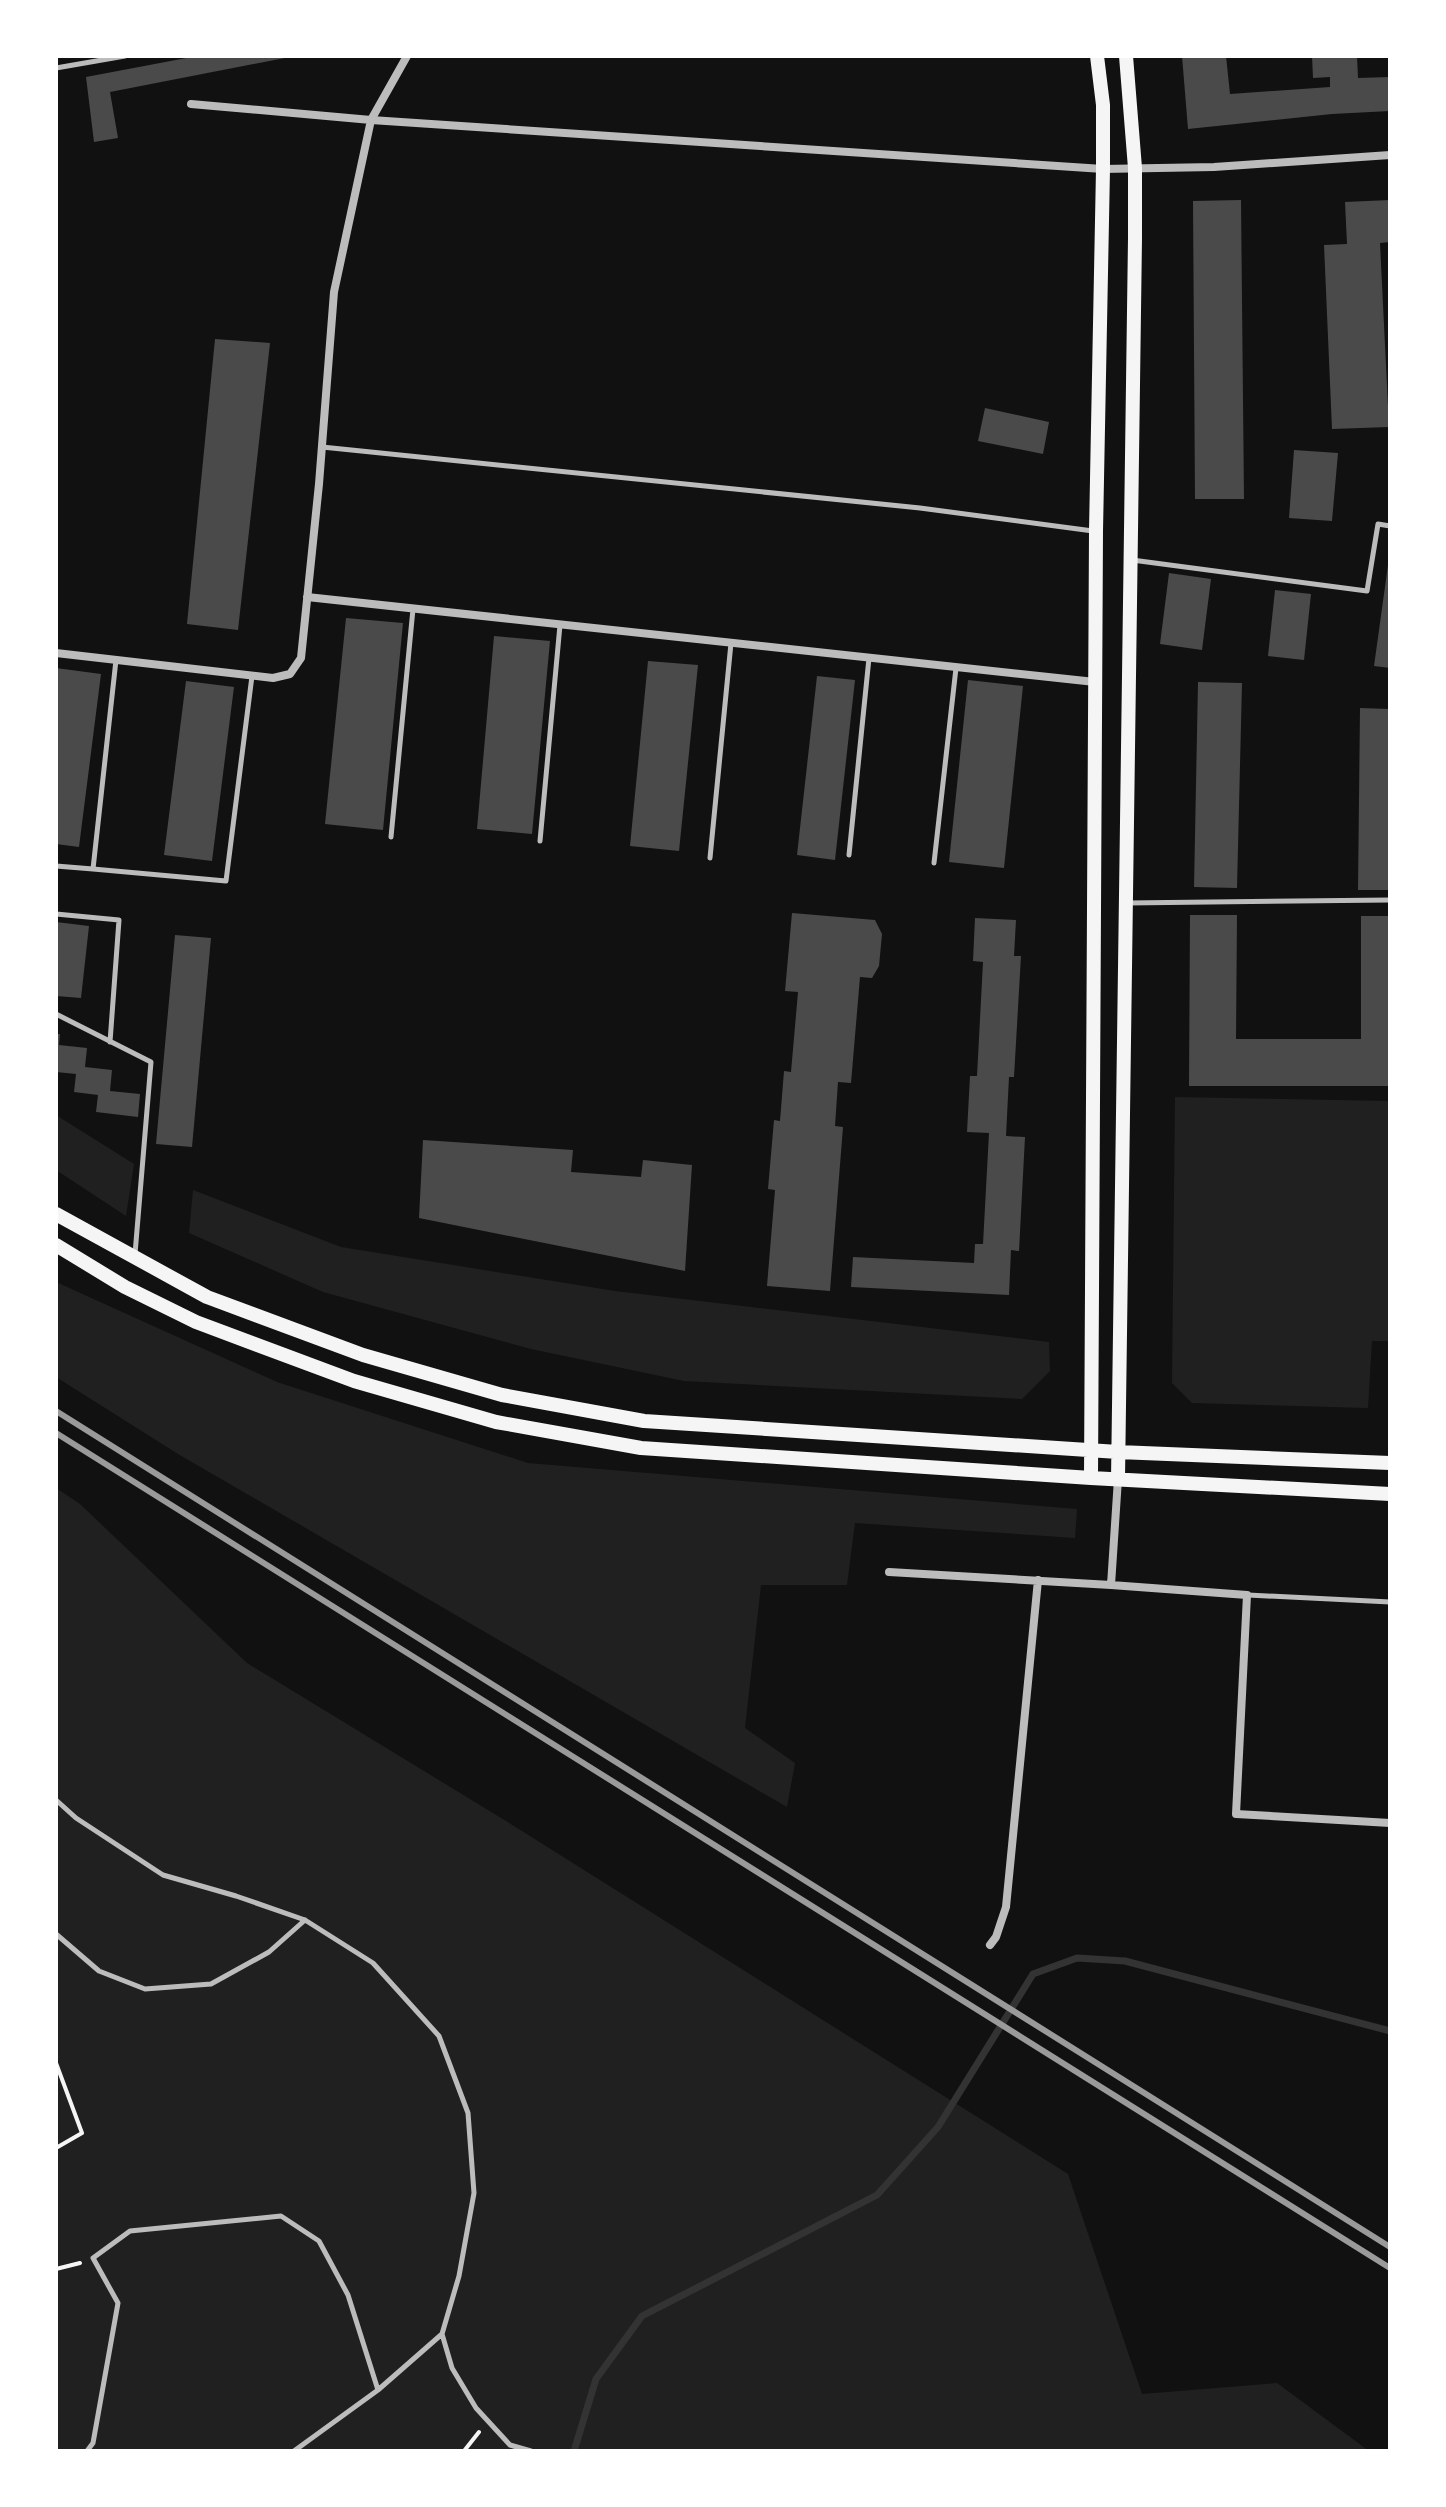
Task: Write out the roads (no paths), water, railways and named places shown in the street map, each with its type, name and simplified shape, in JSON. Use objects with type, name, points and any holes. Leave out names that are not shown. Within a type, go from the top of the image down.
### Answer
[{"type":"main road","points":[[1091,1478],[1096,531],[1103,169],[1103,105],[1097,56]]},
{"type":"main road","points":[[1118,1479],[1135,168],[1126,56]]},
{"type":"main road","points":[[56,1214],[207,1297],[335,1345],[502,1395],[644,1421],[1118,1452],[1390,1463]]},
{"type":"main road","points":[[56,1245],[125,1287],[196,1322],[354,1381],[496,1422],[641,1448],[1390,1494]]},
{"type":"street","points":[[56,653],[273,678],[290,674],[301,658],[334,292],[371,120],[407,56]]},
{"type":"street","points":[[191,104],[371,120],[1103,169],[1214,167],[1390,155]]},
{"type":"street","points":[[307,597],[1095,682]]},
{"type":"street","points":[[1111,1585],[1118,1479]]},
{"type":"street","points":[[889,1572],[1247,1595],[1236,1814],[1390,1823]]},
{"type":"street","points":[[990,1945],[996,1937],[1006,1907],[1038,1580]]},
{"type":"lane","points":[[56,68],[125,56]]},
{"type":"lane","points":[[322,447],[920,508],[1096,531]]},
{"type":"lane","points":[[1131,560],[1367,591],[1378,524],[1390,526]]},
{"type":"lane","points":[[391,837],[413,609]]},
{"type":"lane","points":[[540,841],[560,625]]},
{"type":"lane","points":[[710,858],[731,642]]},
{"type":"lane","points":[[849,855],[869,658]]},
{"type":"lane","points":[[93,869],[116,660]]},
{"type":"lane","points":[[934,863],[956,667]]},
{"type":"lane","points":[[56,866],[226,881],[252,675]]},
{"type":"lane","points":[[1126,903],[1390,900]]},
{"type":"lane","points":[[56,914],[119,920],[110,1042]]},
{"type":"lane","points":[[56,1014],[151,1062],[134,1259]]},
{"type":"lane","points":[[1247,1595],[1390,1602]]},
{"type":"lane","points":[[56,1800],[76,1818],[163,1875],[305,1920],[373,1963],[439,2036],[468,2113],[474,2193],[459,2276],[442,2334],[378,2390],[294,2451]]},
{"type":"lane","points":[[56,1934],[99,1971],[145,1989],[211,1984],[269,1952],[305,1920]]},
{"type":"lane","points":[[87,2451],[93,2443],[118,2303],[93,2258],[130,2231],[281,2216],[319,2241],[348,2295],[378,2390]]},
{"type":"lane","points":[[442,2334],[452,2368],[476,2408],[510,2445],[531,2451]]},
{"type":"waterway","points":[[574,2451],[596,2379],[642,2316],[877,2195],[938,2127],[1033,1974],[1077,1958],[1125,1961],[1390,2031]]},
{"type":"railway","points":[[56,1411],[1390,2247]]},
{"type":"railway","points":[[56,1433],[1390,2268]]}]
